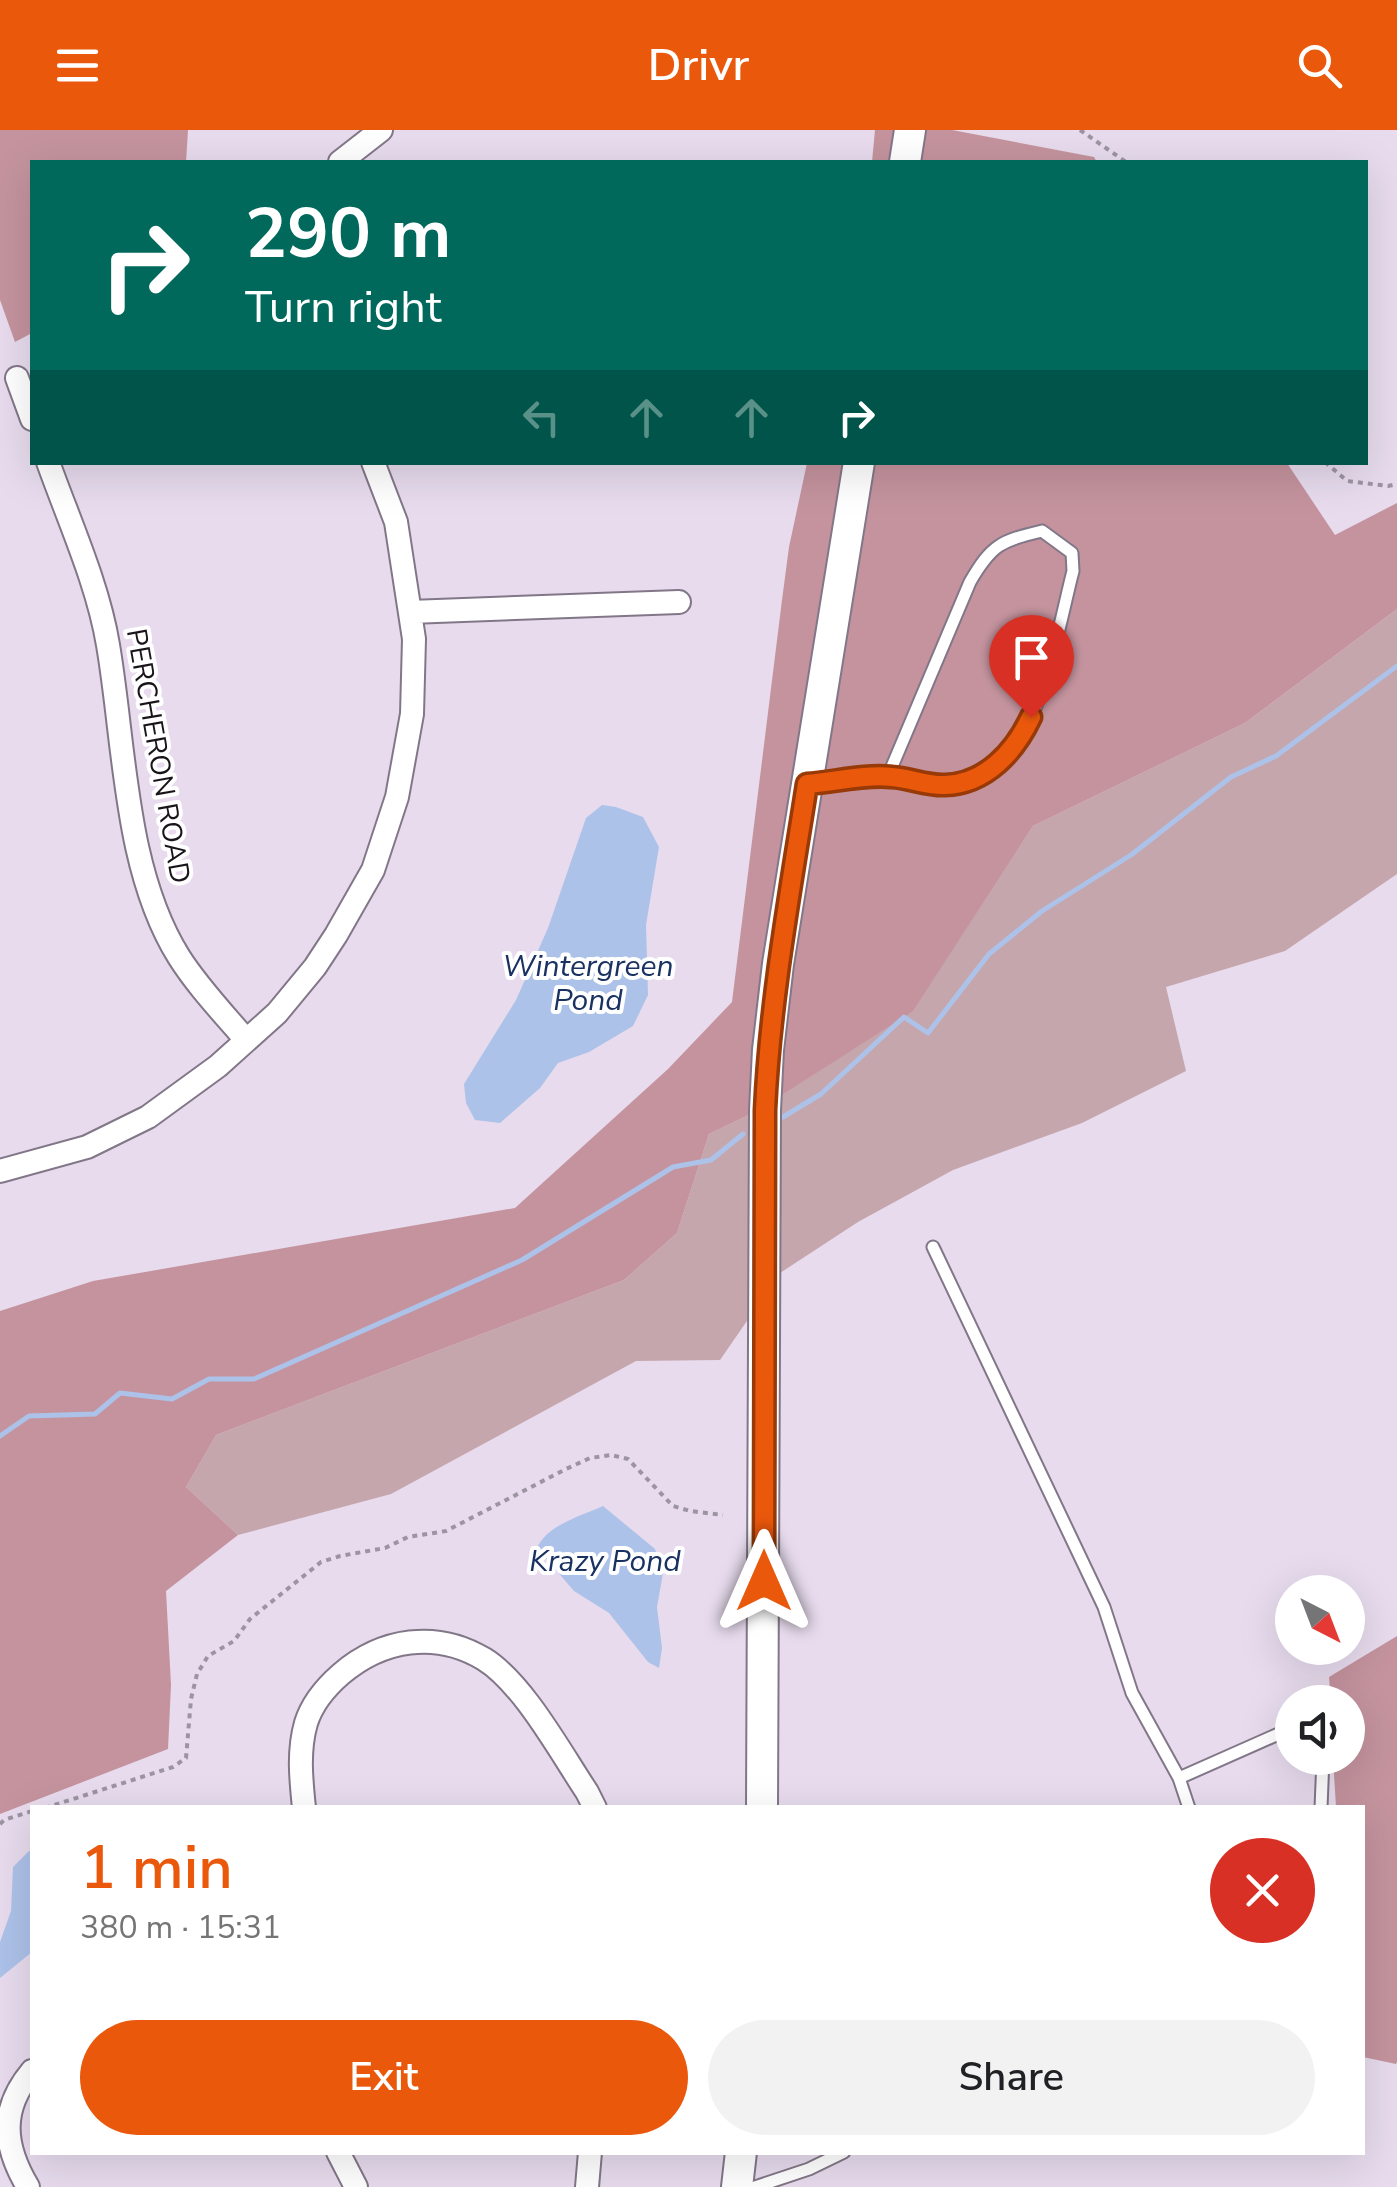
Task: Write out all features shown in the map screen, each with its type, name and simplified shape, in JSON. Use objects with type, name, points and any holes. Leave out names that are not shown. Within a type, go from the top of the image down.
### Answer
[{"type":"street","points":[[343,160],[381,130]]},
{"type":"street","points":[[905,160],[910,130]]},
{"type":"street","points":[[17,378],[30,414]]},
{"type":"street","name":"PERCHERON ROAD","points":[[49,465],[108,641],[134,830],[146,883],[178,954],[201,988],[246,1040]]},
{"type":"street","points":[[0,1171],[88,1146],[148,1117],[218,1066],[276,1013],[314,967],[373,870],[396,797],[412,714],[414,640],[396,522],[374,465]]},
{"type":"street","points":[[762,1805],[768,1050],[778,964],[859,465]]},
{"type":"street","points":[[410,612],[679,602]]},
{"type":"street","points":[[304,1805],[300,1765],[306,1722],[330,1684],[365,1656],[387,1646],[434,1642],[484,1658],[502,1674],[523,1697],[594,1805]]},
{"type":"street","points":[[28,2187],[11,2156],[8,2120],[19,2086],[30,2073]]},
{"type":"street","points":[[340,2155],[356,2187]]},
{"type":"street","points":[[587,2187],[590,2155]]},
{"type":"street","points":[[737,2187],[741,2155]]},
{"type":"lane","points":[[807,784],[888,776],[945,785],[995,768],[1022,736],[1040,698],[1073,571],[1072,552],[1042,531],[1004,540],[984,558],[970,582],[888,776]]},
{"type":"lane","points":[[933,1247],[1104,1607],[1132,1692],[1179,1778],[1188,1805]]},
{"type":"lane","points":[[1179,1778],[1275,1736]]},
{"type":"lane","points":[[1321,1805],[1322,1775]]},
{"type":"lane","points":[[756,2187],[838,2155]]},
{"type":"path","points":[[1080,130],[1123,160]]},
{"type":"path","points":[[1328,465],[1346,482],[1397,484]]},
{"type":"path","points":[[53,1805],[173,1767],[186,1758],[197,1674],[208,1656],[234,1640],[250,1619],[321,1562],[385,1548],[408,1537],[446,1531],[566,1469],[590,1458],[610,1455],[628,1458],[674,1506],[723,1515]]},
{"type":"path","points":[[0,1824],[30,1812]]},
{"type":"shaded area","points":[[0,130],[188,130],[186,160],[30,160],[30,334],[15,342],[0,300]]},
{"type":"shaded area","points":[[875,130],[952,130],[1096,160],[872,160]]},
{"type":"shaded area","points":[[807,465],[1288,465],[1335,535],[1397,503],[1397,609],[1245,723],[1033,826],[913,1011],[759,1110],[709,1134],[677,1233],[624,1280],[216,1435],[186,1487],[238,1535],[166,1591],[171,1685],[168,1749],[0,1814],[0,1311],[93,1281],[515,1208],[668,1069],[732,1002],[789,547]]},
{"type":"shaded area","points":[[1397,609],[1397,874],[1285,951],[1166,987],[1186,1071],[1082,1123],[953,1170],[858,1222],[780,1273],[720,1360],[636,1361],[391,1494],[238,1535],[186,1487],[216,1435],[624,1280],[677,1233],[709,1134],[759,1110],[913,1010],[1033,826],[1245,723]]},
{"type":"shaded area","points":[[1397,1636],[1396,2064],[1365,2057],[1365,1805],[1336,1805],[1334,1775],[1365,1775],[1365,1685],[1330,1685],[1329,1677],[1349,1665],[1365,1665],[1365,1655]]},
{"type":"water","name":"Wintergreen Pond","points":[[602,805],[643,817],[659,847],[646,925],[648,995],[633,1026],[589,1052],[558,1063],[540,1088],[500,1123],[475,1120],[466,1103],[464,1084],[516,1000],[548,928],[586,818]]},
{"type":"water","name":"Krazy Pond","points":[[603,1506],[655,1549],[663,1573],[657,1607],[662,1648],[659,1668],[648,1662],[609,1613],[574,1591],[537,1548],[556,1527]]},
{"type":"water","points":[[28,1852],[30,1954],[0,1978],[0,1942],[11,1911],[13,1867]]},
{"type":"waterway","points":[[783,1117],[821,1094],[904,1017],[928,1033],[989,954],[1042,911],[1131,855],[1231,777],[1276,756],[1397,666]]},
{"type":"waterway","points":[[0,1436],[29,1416],[95,1414],[120,1393],[172,1399],[209,1379],[254,1379],[522,1260],[673,1167],[711,1160],[743,1134]]},
{"type":"route","points":[[764,1581],[768,1050],[807,784],[888,776],[945,785],[965,781],[995,768],[1022,736],[1031,717]]}]
